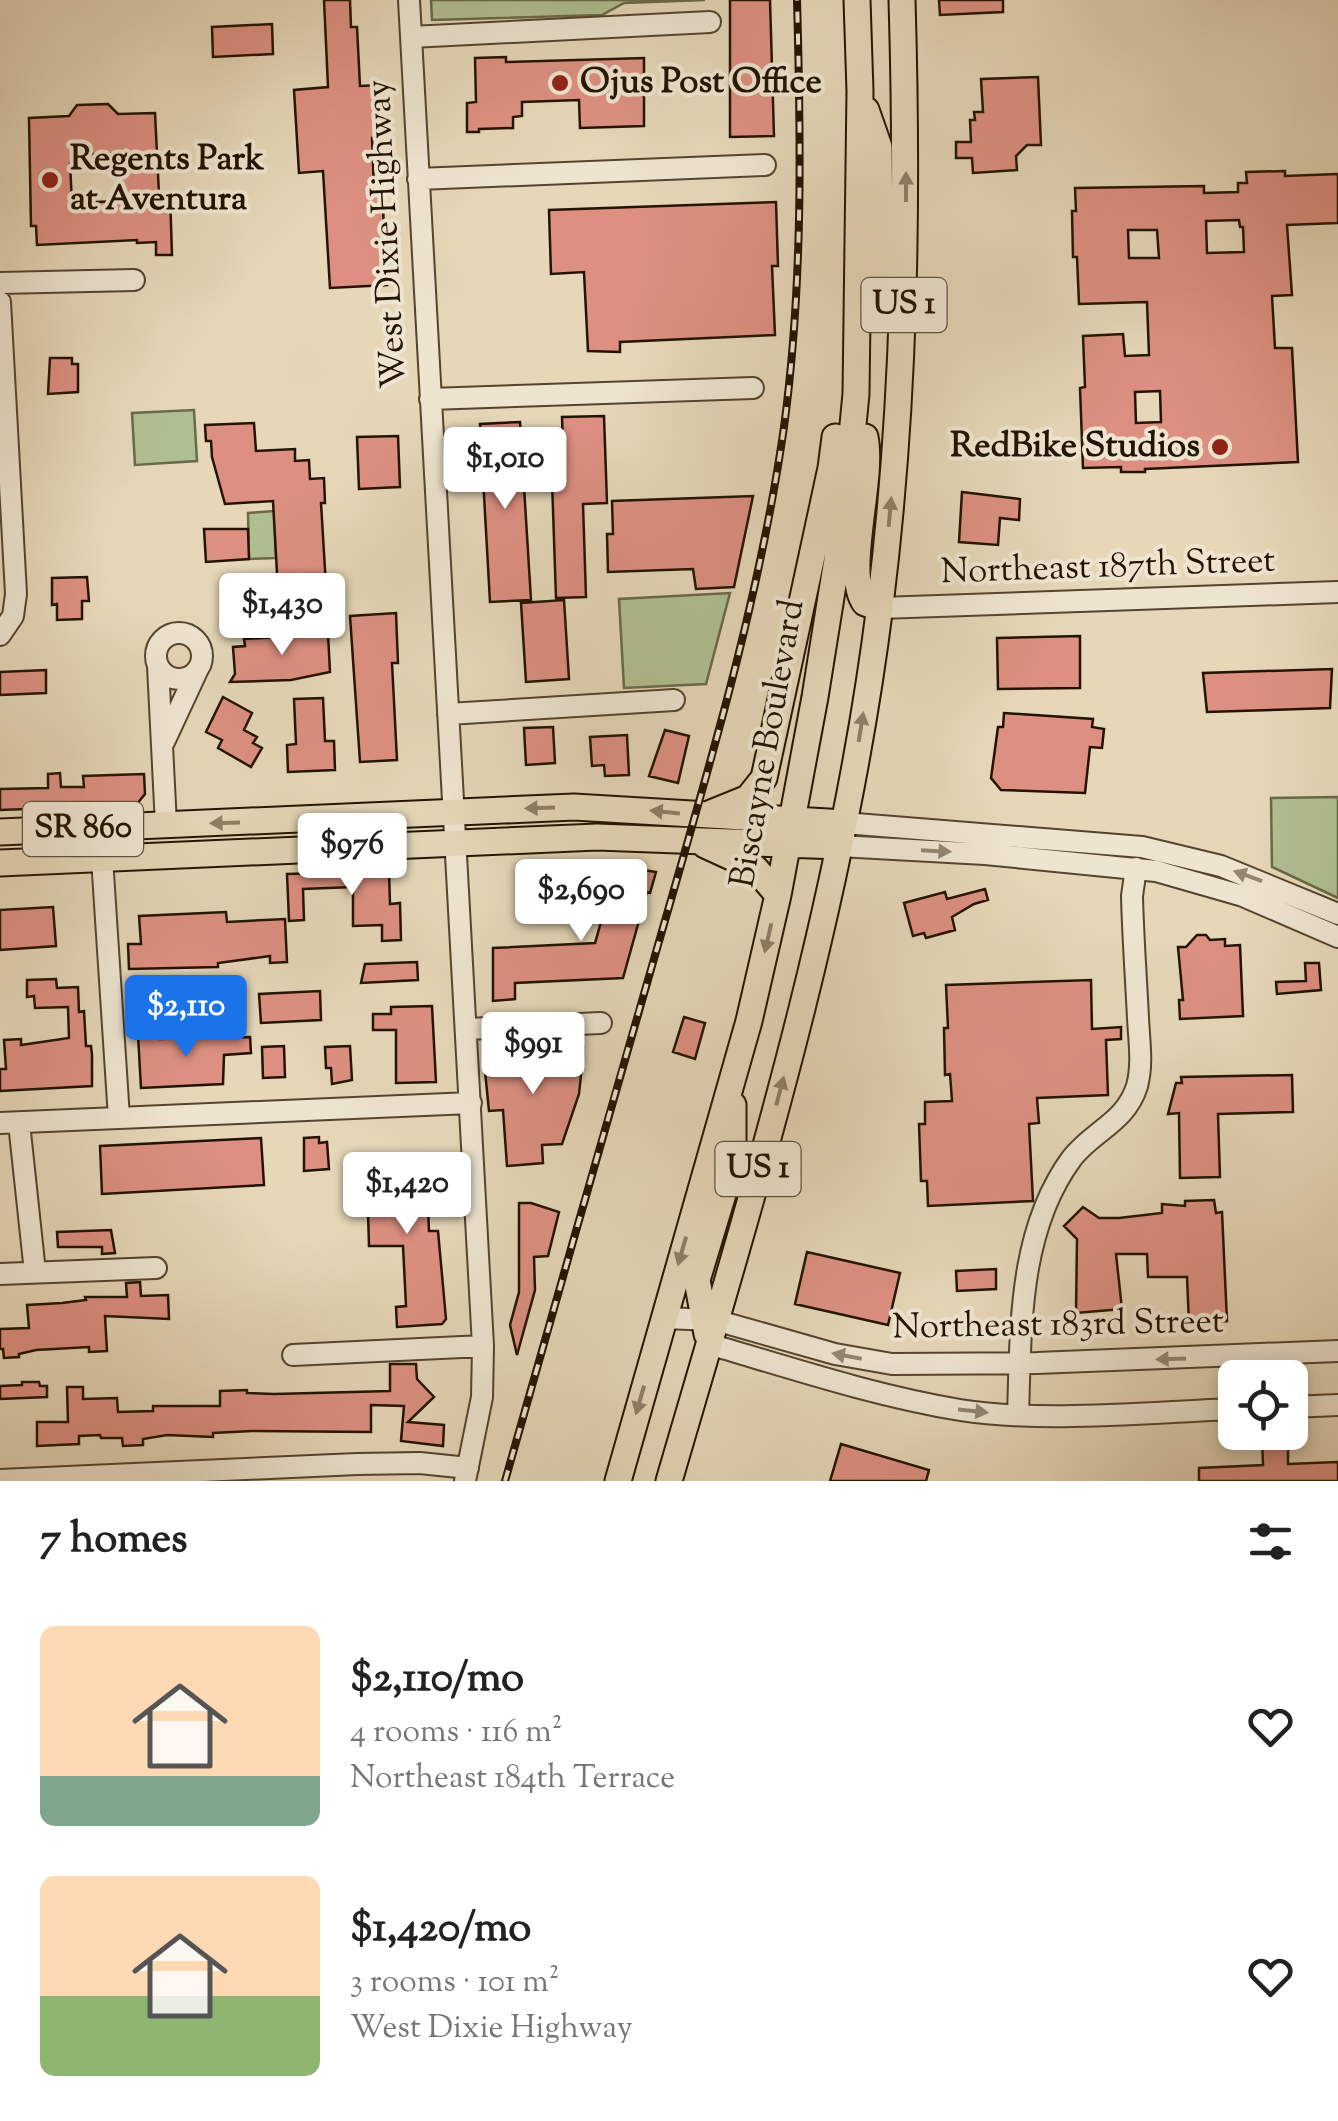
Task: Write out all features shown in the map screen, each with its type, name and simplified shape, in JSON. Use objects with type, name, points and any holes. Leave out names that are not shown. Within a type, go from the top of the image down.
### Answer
[{"type":"main road","name":"Biscayne Boulevard","points":[[618,1481],[732,1079],[778,895],[844,516],[856,394],[859,279],[860,91],[856,0]]},
{"type":"main road","name":"US 1","points":[[669,1481],[709,1328],[786,1070],[842,834],[880,608],[904,327],[902,0]]},
{"type":"main road","points":[[860,91],[879,147],[881,305],[904,327]]},
{"type":"main road","points":[[778,895],[755,868],[700,828],[748,798],[762,784],[767,770],[831,468],[845,344],[859,279]]},
{"type":"main road","points":[[856,394],[866,445],[856,583],[865,603],[880,608]]},
{"type":"main road","points":[[824,636],[850,615],[880,608]]},
{"type":"main road","name":"SR 860","points":[[0,832],[586,807],[700,828],[842,834]]},
{"type":"main road","points":[[110,858],[156,838],[166,826]]},
{"type":"main road","name":"SR 860","points":[[0,862],[597,838],[700,828]]},
{"type":"main road","points":[[709,1328],[697,1280],[733,1161],[732,1079]]},
{"type":"street","name":"West Dixie Highway","points":[[409,0],[483,1346],[482,1398],[466,1475]]},
{"type":"street","points":[[411,37],[710,22]]},
{"type":"street","points":[[418,180],[765,165]]},
{"type":"street","points":[[0,283],[134,280]]},
{"type":"street","points":[[0,302],[3,416],[16,594],[13,616],[3,632]]},
{"type":"street","points":[[430,399],[753,388]]},
{"type":"street","name":"Northeast 187th Street","points":[[880,608],[1338,592]]},
{"type":"street","points":[[164,744],[201,664],[198,642],[184,634],[164,639],[157,651],[166,826]]},
{"type":"street","points":[[158,666],[176,679],[197,671]]},
{"type":"street","points":[[448,714],[674,700]]},
{"type":"street","points":[[842,834],[985,854],[1136,868],[1197,881],[1338,937]]},
{"type":"street","points":[[842,834],[1142,847],[1221,866],[1338,917]]},
{"type":"street","points":[[110,858],[119,1118]]},
{"type":"street","points":[[1018,1415],[1024,1293],[1049,1200],[1074,1155],[1118,1119],[1136,1089],[1140,1071],[1132,896],[1136,868]]},
{"type":"street","points":[[1264,905],[1338,917]]},
{"type":"street","points":[[468,1029],[601,1022]]},
{"type":"street","points":[[36,1272],[10,1123],[472,1104]]},
{"type":"street","points":[[0,1274],[156,1268]]},
{"type":"street","name":"Northeast 183rd Street","points":[[663,1318],[892,1364],[1338,1351]]},
{"type":"street","name":"Northeast 183rd Street","points":[[709,1328],[830,1379],[961,1410],[1018,1415],[1218,1409]]},
{"type":"street","points":[[293,1355],[483,1346]]},
{"type":"street","points":[[1308,1406],[1338,1405]]},
{"type":"street","points":[[0,1480],[355,1473],[420,1463],[466,1475]]},
{"type":"green space","points":[[431,0],[705,0],[624,3],[602,15],[432,20]]},
{"type":"green space","points":[[194,410],[197,461],[135,465],[132,413]]},
{"type":"green space","points":[[274,511],[276,558],[249,559],[248,513]]},
{"type":"green space","points":[[730,593],[706,684],[624,688],[619,599]]},
{"type":"green space","points":[[1338,797],[1338,898],[1272,867],[1271,798]]},
{"type":"building","points":[[324,0],[350,0],[351,27],[357,27],[360,86],[380,85],[382,137],[372,138],[374,189],[382,189],[387,285],[330,288],[323,171],[299,173],[294,90],[328,87]]},
{"type":"building","points":[[730,0],[770,0],[774,136],[730,137]]},
{"type":"building","points":[[939,0],[1003,0],[1003,12],[940,15]]},
{"type":"building","points":[[272,24],[273,54],[213,57],[212,27]]},
{"type":"building","points":[[506,57],[506,62],[644,58],[644,126],[580,128],[579,100],[522,102],[522,116],[513,117],[513,128],[467,132],[467,103],[476,102],[475,58]]},
{"type":"building","points":[[1038,77],[1041,145],[1027,145],[1016,156],[1017,170],[973,173],[972,158],[956,158],[956,142],[971,142],[970,120],[975,120],[974,112],[983,112],[981,79]]},
{"type":"building","name":"Regents Park at Aventura","points":[[108,104],[118,114],[155,113],[159,194],[170,194],[172,255],[156,255],[156,242],[137,240],[37,245],[36,226],[31,226],[29,118],[69,116],[77,105]],"holes":[[[117,153],[120,201],[72,203],[70,163],[76,155]]]},
{"type":"building","points":[[1285,171],[1285,176],[1338,174],[1338,223],[1287,225],[1292,295],[1272,296],[1275,348],[1292,348],[1298,462],[1145,472],[1121,472],[1121,467],[1083,468],[1083,336],[1123,334],[1125,356],[1149,355],[1147,302],[1079,304],[1077,257],[1073,257],[1075,188],[1204,186],[1204,193],[1238,192],[1238,183],[1247,183],[1246,172]],"holes":[[[1239,220],[1244,252],[1207,253],[1206,221]],[[1128,230],[1157,230],[1159,258],[1129,258]],[[1160,391],[1161,422],[1136,423],[1135,392]]]},
{"type":"building","points":[[776,202],[778,266],[772,266],[775,335],[620,342],[620,352],[588,351],[584,272],[551,274],[549,210]]},
{"type":"building","points":[[50,358],[72,358],[72,364],[78,364],[78,392],[48,394]]},
{"type":"building","points":[[604,416],[607,503],[583,504],[586,597],[556,598],[551,451],[563,451],[562,417]]},
{"type":"building","points":[[520,422],[531,600],[490,602],[480,424]]},
{"type":"building","points":[[254,423],[256,451],[295,449],[295,461],[309,460],[310,479],[324,478],[325,503],[321,503],[326,586],[307,587],[308,592],[297,592],[297,597],[284,597],[284,590],[278,591],[273,501],[225,504],[211,441],[206,441],[205,425]]},
{"type":"building","points":[[398,436],[400,487],[359,489],[357,437]]},
{"type":"building","points":[[962,492],[1020,499],[1019,520],[1000,518],[998,545],[959,542]]},
{"type":"building","points":[[753,496],[734,587],[696,589],[693,569],[608,572],[607,534],[613,534],[612,501]]},
{"type":"building","points":[[204,529],[248,529],[249,559],[206,562]]},
{"type":"building","points":[[87,577],[89,601],[82,601],[82,619],[57,620],[57,604],[52,605],[52,578]]},
{"type":"building","points":[[564,600],[569,679],[526,682],[521,603]]},
{"type":"building","points":[[396,613],[398,663],[392,663],[397,760],[360,762],[350,616]]},
{"type":"building","points":[[328,634],[330,672],[291,680],[230,682],[235,674],[233,647],[245,646],[244,639]]},
{"type":"building","points":[[1080,636],[1080,688],[998,689],[997,638]]},
{"type":"building","points":[[1332,669],[1330,708],[1207,712],[1203,673]]},
{"type":"building","points":[[46,670],[46,693],[0,695],[0,672]]},
{"type":"building","points":[[223,697],[252,713],[244,730],[257,737],[253,743],[262,748],[251,767],[218,748],[222,740],[206,732]]},
{"type":"building","points":[[323,698],[325,741],[334,741],[335,770],[288,772],[287,745],[296,744],[294,699]]},
{"type":"building","points":[[1004,713],[1093,719],[1092,727],[1104,729],[1102,748],[1090,747],[1085,793],[1001,790],[991,778],[998,727],[1003,727]]},
{"type":"building","points":[[553,727],[555,763],[526,765],[524,728]]},
{"type":"building","points":[[665,730],[689,736],[678,783],[649,776]]},
{"type":"building","points":[[627,735],[629,775],[605,776],[604,765],[592,766],[590,737]]},
{"type":"building","points":[[60,773],[61,787],[84,787],[83,776],[144,774],[145,794],[136,805],[0,810],[0,789],[48,788],[48,774]]},
{"type":"building","points":[[617,866],[656,872],[623,978],[515,983],[515,999],[493,1001],[493,948],[595,943]]},
{"type":"building","points":[[389,871],[390,904],[400,903],[401,940],[382,941],[382,925],[353,926],[353,887],[303,889],[304,920],[289,921],[287,874]]},
{"type":"building","points":[[985,889],[988,900],[952,917],[955,930],[926,938],[924,933],[913,936],[904,903],[945,892],[947,899]]},
{"type":"building","points":[[53,907],[56,946],[0,950],[0,910]]},
{"type":"building","points":[[226,912],[227,922],[285,919],[287,962],[270,963],[270,956],[218,963],[218,967],[129,969],[128,944],[141,944],[139,916]]},
{"type":"building","points":[[1197,935],[1206,935],[1210,940],[1225,939],[1225,946],[1240,945],[1243,1016],[1180,1019],[1179,1000],[1183,1000],[1178,947],[1186,947]]},
{"type":"building","points":[[417,962],[418,980],[361,983],[365,964]]},
{"type":"building","points":[[1305,963],[1319,963],[1321,990],[1277,994],[1276,982],[1306,981]]},
{"type":"building","points":[[56,979],[57,988],[78,987],[86,1046],[91,1046],[92,1086],[0,1091],[0,1069],[6,1069],[4,1040],[21,1039],[21,1045],[69,1038],[68,1007],[35,1008],[34,996],[27,997],[27,980]]},
{"type":"building","points":[[1091,980],[1092,1029],[1121,1027],[1121,1039],[1106,1040],[1108,1095],[1037,1098],[1039,1123],[1029,1124],[1033,1201],[928,1206],[927,1181],[921,1181],[919,1124],[925,1124],[925,1102],[952,1101],[950,1074],[945,1075],[946,985]]},
{"type":"building","points":[[320,991],[321,1020],[261,1023],[259,994]]},
{"type":"building","points":[[432,1006],[436,1082],[396,1083],[396,1030],[373,1030],[373,1014],[391,1014],[391,1007]]},
{"type":"building","points":[[684,1017],[705,1023],[695,1059],[673,1052]]},
{"type":"building","points":[[160,1033],[160,1039],[250,1037],[251,1053],[224,1055],[223,1084],[141,1088],[138,1035]]},
{"type":"building","points":[[284,1046],[285,1077],[263,1078],[262,1047]]},
{"type":"building","points":[[350,1046],[352,1080],[332,1084],[325,1047]]},
{"type":"building","points":[[583,1047],[579,1094],[562,1144],[542,1145],[543,1163],[507,1166],[503,1110],[489,1111],[483,1051]]},
{"type":"building","points":[[1292,1075],[1293,1112],[1218,1114],[1220,1177],[1180,1178],[1179,1113],[1168,1114],[1181,1077]]},
{"type":"building","points":[[319,1137],[319,1143],[327,1142],[329,1169],[304,1171],[304,1138]]},
{"type":"building","points":[[261,1138],[264,1185],[102,1194],[100,1146]]},
{"type":"building","points":[[426,1160],[429,1231],[438,1231],[446,1319],[442,1324],[397,1327],[396,1307],[406,1306],[403,1246],[369,1246],[368,1212],[347,1212],[346,1194],[377,1193],[376,1162]]},
{"type":"building","points":[[1214,1200],[1216,1213],[1222,1212],[1227,1321],[1189,1324],[1187,1277],[1148,1277],[1147,1254],[1116,1254],[1122,1309],[1076,1313],[1077,1239],[1064,1226],[1083,1207],[1099,1218],[1119,1218],[1162,1213],[1162,1204],[1185,1206],[1185,1201]]},
{"type":"building","points":[[519,1203],[559,1212],[548,1256],[534,1257],[535,1290],[517,1355],[510,1325],[519,1292]]},
{"type":"building","points":[[111,1230],[115,1253],[102,1254],[102,1247],[58,1247],[57,1232]]},
{"type":"building","points":[[807,1252],[900,1273],[888,1325],[795,1304]]},
{"type":"building","points":[[996,1269],[996,1289],[957,1291],[956,1271]]},
{"type":"building","points":[[140,1282],[141,1296],[168,1295],[169,1319],[105,1316],[107,1351],[89,1352],[89,1347],[36,1350],[4,1358],[0,1329],[29,1328],[27,1305],[86,1300],[85,1297],[127,1297],[126,1283]]},
{"type":"building","points":[[390,1364],[416,1364],[417,1379],[434,1397],[408,1422],[444,1425],[443,1446],[401,1441],[404,1406],[371,1405],[371,1432],[167,1435],[143,1439],[143,1445],[123,1446],[122,1438],[100,1435],[79,1436],[79,1444],[37,1446],[37,1422],[68,1422],[67,1387],[83,1387],[83,1399],[117,1398],[118,1412],[153,1411],[153,1406],[220,1406],[220,1391],[390,1391]]},
{"type":"building","points":[[22,1382],[47,1386],[47,1397],[0,1399],[0,1386]]},
{"type":"building","points":[[841,1444],[929,1470],[926,1481],[830,1481]]},
{"type":"building","points":[[1262,1450],[1288,1450],[1288,1464],[1338,1462],[1338,1481],[1199,1481],[1199,1468],[1263,1465]]},
{"type":"railway","points":[[505,1481],[713,752],[761,558],[784,427],[795,320],[800,161],[797,0]]},
{"type":"place","name":"Ojus Post Office","points":[[560,83]]},
{"type":"place","name":"Regents Park at Aventura","points":[[50,180]]},
{"type":"place","name":"RedBike Studios","points":[[1220,447]]}]
